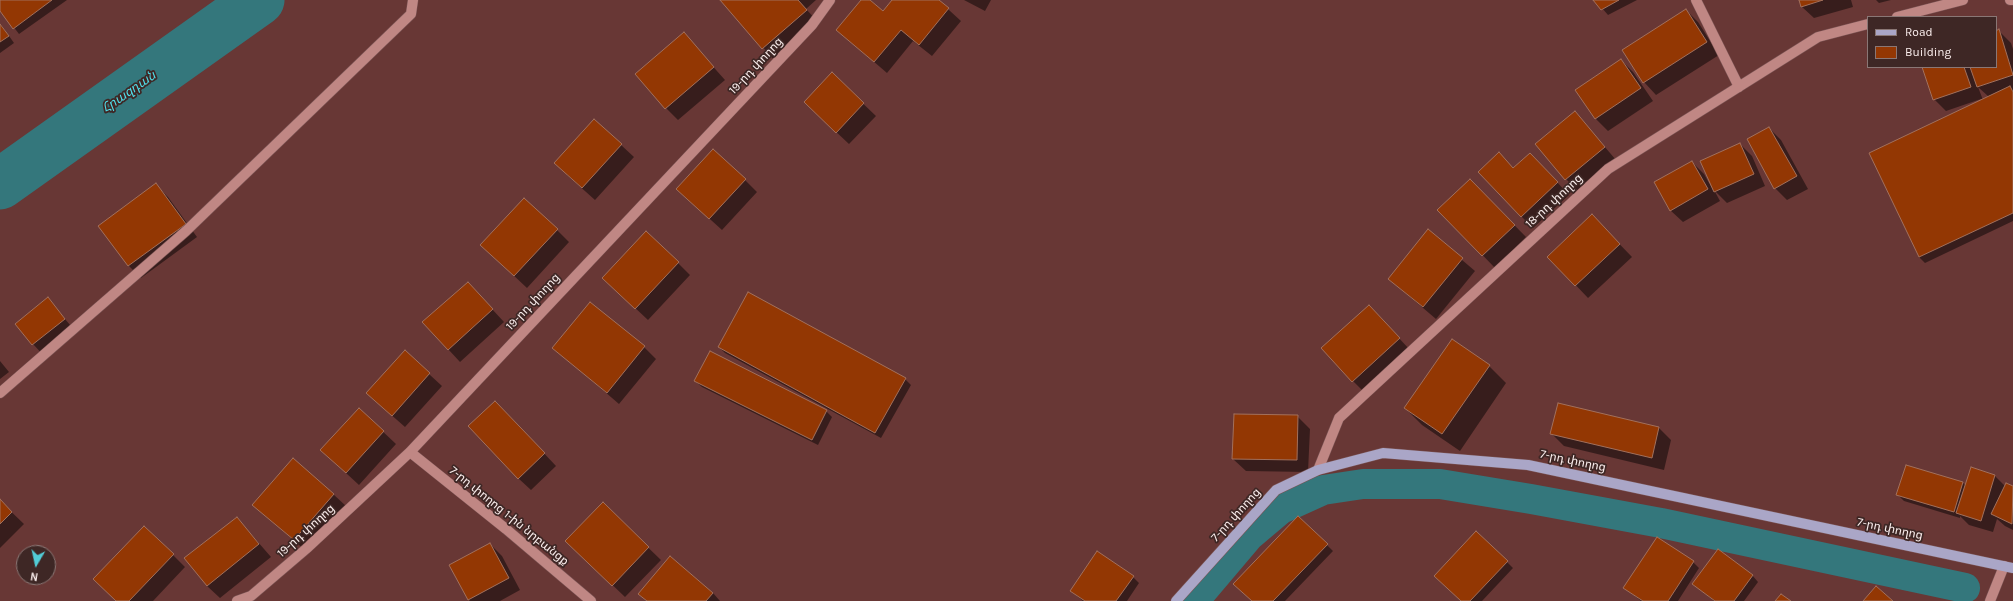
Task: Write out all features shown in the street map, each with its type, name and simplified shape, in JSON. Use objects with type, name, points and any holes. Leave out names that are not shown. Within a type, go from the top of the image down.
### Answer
[{"type":"main road","name":"7-րդ փողոց","points":[[1176,601],[1276,490],[1318,470],[1383,452],[1528,465],[2009,567]]},
{"type":"street","points":[[0,393],[186,231],[411,14],[413,0]]},
{"type":"street","name":"19-րդ փողոց","points":[[237,601],[251,596],[306,549],[410,452],[812,25],[830,0]]},
{"type":"street","points":[[1696,0],[1739,87]]},
{"type":"street","points":[[1901,16],[1964,0]]},
{"type":"street","name":"18-րդ փողոց","points":[[1318,470],[1339,418],[1608,169],[1818,37],[1867,24]]},
{"type":"street","name":"7-րդ փողոց 1-ին նրբանցք","points":[[410,452],[506,529],[591,601]]},
{"type":"street","points":[[1990,601],[2009,567]]},
{"type":"building","points":[[0,0],[52,0],[13,29],[0,11]]},
{"type":"building","points":[[720,0],[798,0],[807,10],[762,49]]},
{"type":"building","points":[[861,0],[870,0],[883,11],[892,0],[939,0],[949,8],[919,45],[901,30],[874,62],[836,30]]},
{"type":"building","points":[[1593,0],[1619,0],[1601,10]]},
{"type":"building","points":[[1799,0],[1823,0],[1801,7]]},
{"type":"building","points":[[1686,9],[1707,42],[1643,83],[1622,50]]},
{"type":"building","points":[[0,24],[9,36],[0,42]]},
{"type":"building","points":[[1999,29],[2013,75],[1977,87],[1970,68],[1997,68],[1997,30]]},
{"type":"building","points":[[684,32],[714,67],[665,109],[635,74]]},
{"type":"building","points":[[1621,59],[1641,88],[1595,119],[1575,90]]},
{"type":"building","points":[[1922,68],[1964,68],[1971,87],[1933,100]]},
{"type":"building","points":[[832,72],[864,103],[836,133],[804,102]]},
{"type":"building","points":[[2010,86],[2013,92],[2013,213],[1919,257],[1869,153]]},
{"type":"building","points":[[1575,111],[1605,147],[1565,180],[1535,144]]},
{"type":"building","points":[[594,119],[622,144],[582,188],[554,163]]},
{"type":"building","points":[[1769,127],[1797,176],[1774,189],[1747,139]]},
{"type":"building","points":[[1740,143],[1754,174],[1714,192],[1700,161]]},
{"type":"building","points":[[713,149],[746,179],[709,219],[676,189]]},
{"type":"building","points":[[1499,152],[1513,168],[1530,153],[1558,182],[1521,217],[1478,172]]},
{"type":"building","points":[[1692,161],[1708,189],[1670,211],[1654,182]]},
{"type":"building","points":[[1470,179],[1515,225],[1482,256],[1437,210]]},
{"type":"building","points":[[156,183],[186,224],[128,266],[98,226]]},
{"type":"building","points":[[524,198],[558,229],[514,276],[480,245]]},
{"type":"building","points":[[1592,214],[1620,244],[1575,286],[1547,257]]},
{"type":"building","points":[[1428,229],[1463,258],[1423,307],[1388,279]]},
{"type":"building","points":[[646,231],[679,262],[635,309],[602,278]]},
{"type":"building","points":[[468,282],[493,309],[448,350],[422,322]]},
{"type":"building","points":[[748,292],[906,378],[875,433],[718,347]]},
{"type":"building","points":[[48,297],[65,319],[32,345],[15,324]]},
{"type":"building","points":[[590,302],[645,346],[607,393],[552,348]]},
{"type":"building","points":[[1369,305],[1400,338],[1352,382],[1321,348]]},
{"type":"building","points":[[1452,339],[1490,365],[1442,434],[1404,408]]},
{"type":"building","points":[[405,350],[430,373],[392,416],[366,393]]},
{"type":"building","points":[[710,351],[827,410],[812,440],[694,381]]},
{"type":"building","points":[[495,401],[545,453],[518,479],[468,426]]},
{"type":"building","points":[[1558,403],[1659,427],[1652,458],[1550,434]]},
{"type":"building","points":[[359,408],[384,431],[346,473],[320,450]]},
{"type":"building","points":[[1234,414],[1298,415],[1297,460],[1232,459]]},
{"type":"building","points":[[293,458],[334,494],[294,540],[252,505]]},
{"type":"building","points":[[1906,465],[1963,482],[1954,512],[1896,495]]},
{"type":"building","points":[[1971,467],[1995,475],[1981,521],[1956,513]]},
{"type":"building","points":[[2006,483],[2013,486],[2012,524],[1991,514]]},
{"type":"building","points":[[0,499],[12,512],[0,524]]},
{"type":"building","points":[[603,502],[649,547],[612,586],[565,541]]},
{"type":"building","points":[[1298,516],[1328,544],[1273,601],[1252,601],[1233,584]]},
{"type":"building","points":[[237,517],[259,544],[207,586],[184,558]]},
{"type":"building","points":[[144,526],[174,554],[129,601],[116,601],[93,579]]},
{"type":"building","points":[[1476,531],[1508,561],[1470,601],[1461,601],[1434,576]]},
{"type":"building","points":[[1657,537],[1694,561],[1668,601],[1643,601],[1623,588]]},
{"type":"building","points":[[490,543],[509,578],[468,600],[449,565]]},
{"type":"building","points":[[1718,549],[1753,575],[1734,601],[1715,601],[1692,584]]},
{"type":"building","points":[[1097,551],[1134,576],[1116,601],[1085,601],[1070,591]]},
{"type":"building","points":[[670,556],[713,593],[706,601],[647,601],[638,594]]},
{"type":"building","points":[[1876,586],[1893,601],[1863,601]]},
{"type":"building","points":[[1781,594],[1791,601],[1775,601]]},
{"type":"waterway","name":"Հրազդան","points":[[0,184],[259,0]]},
{"type":"waterway","points":[[1194,601],[1249,536],[1281,509],[1323,490],[1363,484],[1440,484],[1531,499],[1661,523],[1965,588]]}]
